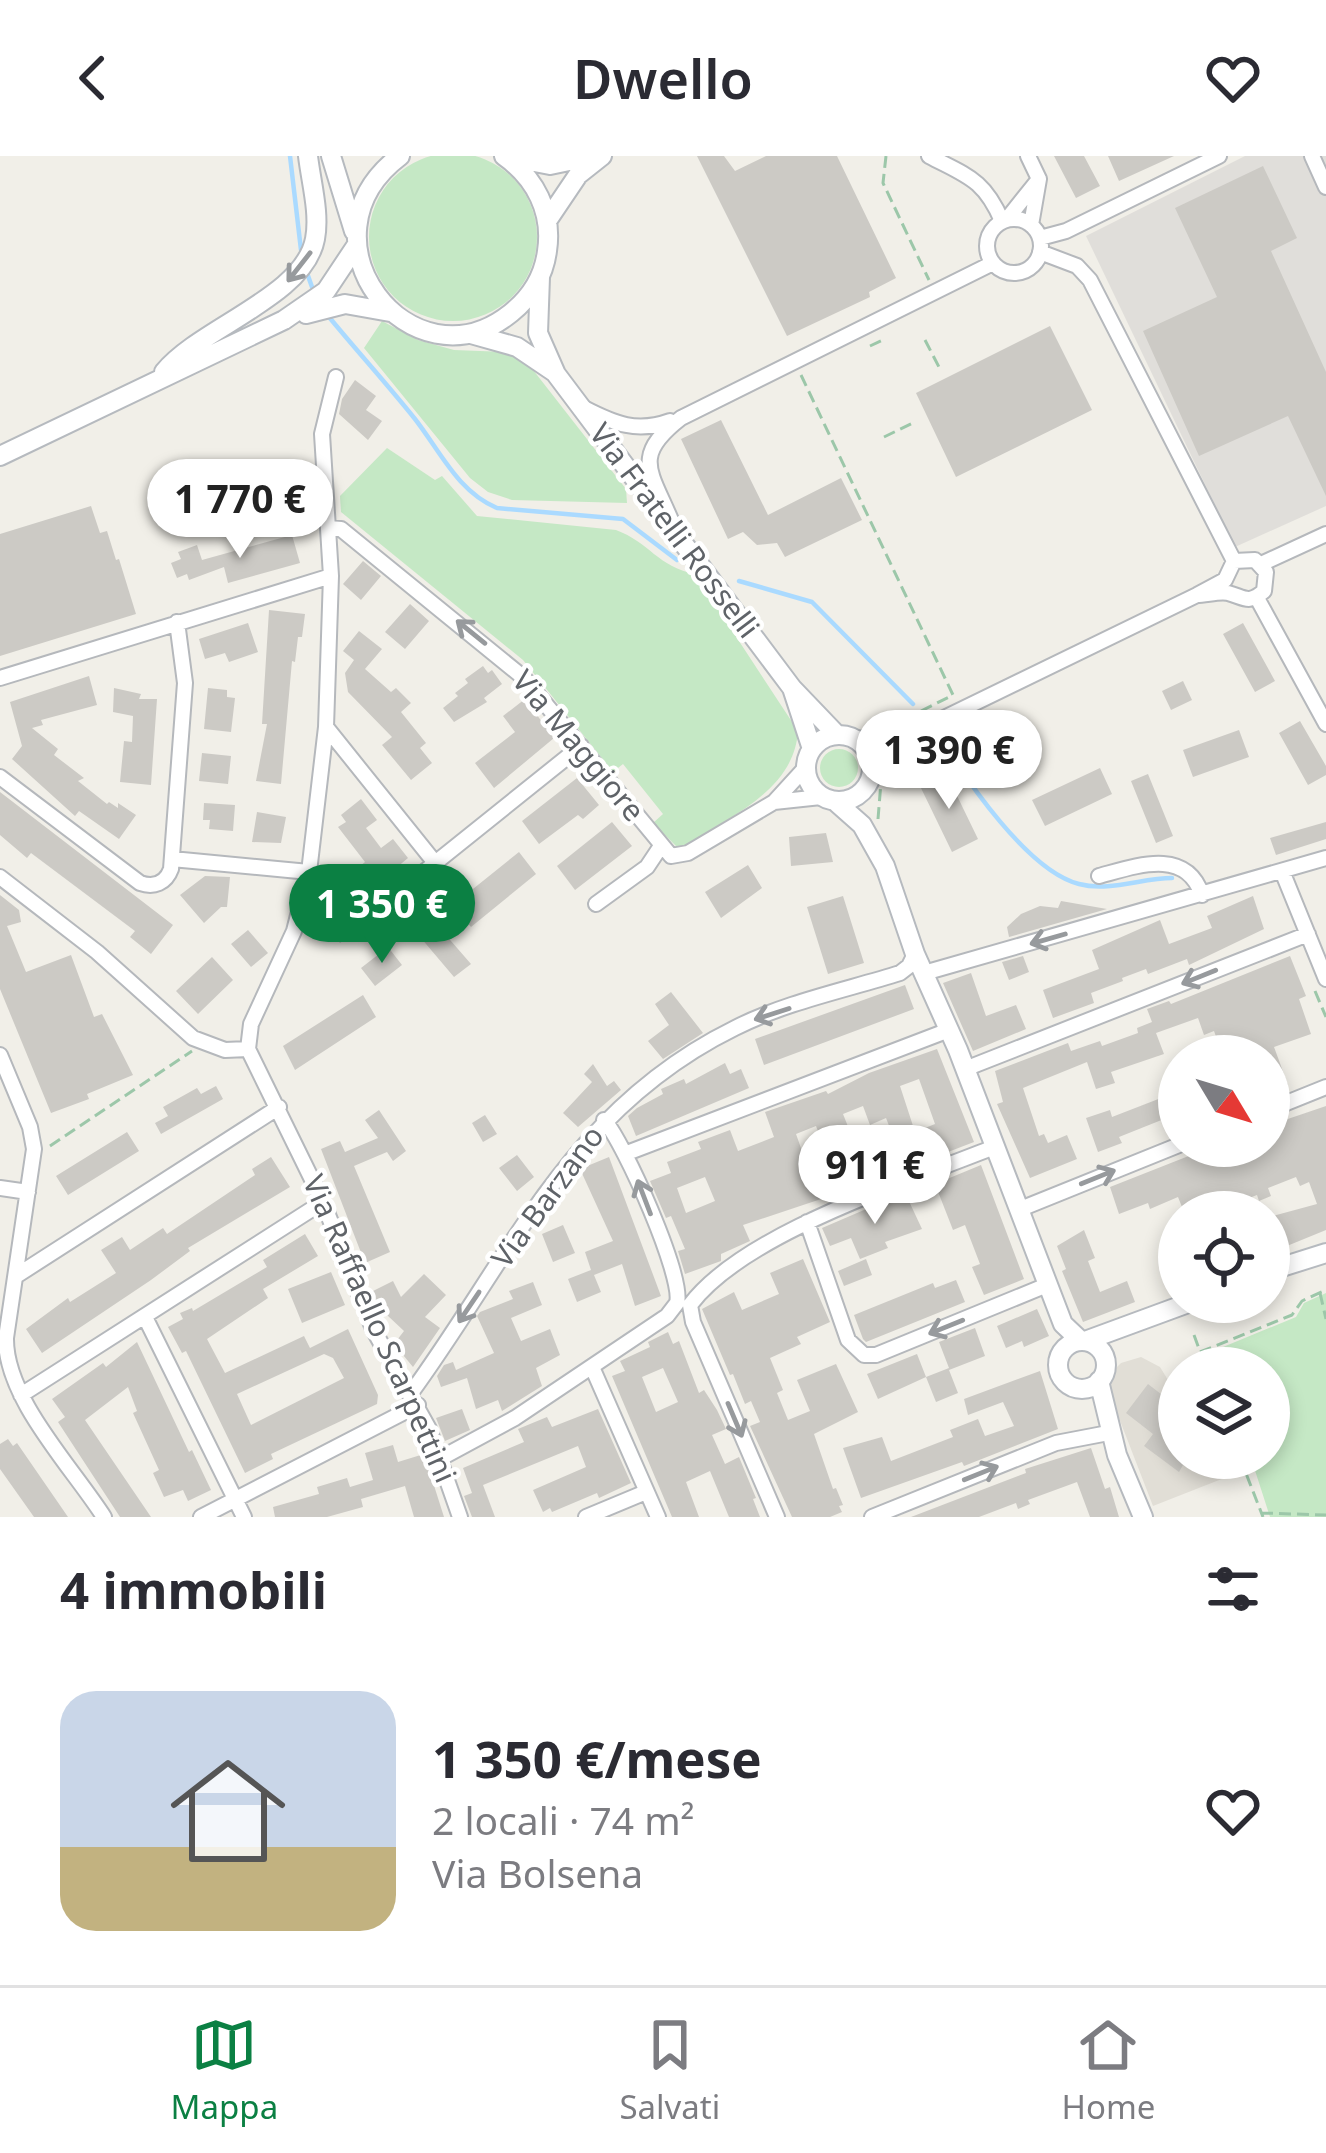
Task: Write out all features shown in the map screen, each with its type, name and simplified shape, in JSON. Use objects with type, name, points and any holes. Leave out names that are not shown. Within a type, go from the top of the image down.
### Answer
[{"type":"street","points":[[156,382],[189,349],[287,282],[309,259],[316,226],[308,156]]},
{"type":"street","points":[[331,156],[368,284],[392,313]]},
{"type":"street","points":[[0,456],[284,320],[335,281],[356,241],[359,212],[371,186],[400,156]]},
{"type":"street","points":[[504,156],[550,165],[593,156]]},
{"type":"street","points":[[504,156],[533,184],[547,221]]},
{"type":"street","points":[[547,221],[578,175],[602,156]]},
{"type":"street","points":[[928,156],[979,182],[1005,220],[1077,266],[1090,280],[1234,561],[1227,586]]},
{"type":"street","points":[[1028,156],[1039,179],[1033,265],[1020,272],[1005,271],[993,263],[988,240],[1039,179]]},
{"type":"street","points":[[1179,156],[1186,172]]},
{"type":"street","points":[[1037,238],[1066,231],[1219,156]]},
{"type":"street","points":[[1312,156],[1326,187]]},
{"type":"street","name":"Via Fratelli Rosselli","points":[[547,221],[538,334],[556,374],[792,688]]},
{"type":"street","points":[[580,406],[628,427],[655,427],[681,418],[993,263]]},
{"type":"street","points":[[466,332],[510,314],[540,277]]},
{"type":"street","name":"Via Fratelli Rosselli","points":[[284,320],[345,304],[392,313],[423,329],[466,332],[517,347],[556,374]]},
{"type":"street","points":[[0,877],[74,934],[182,1030],[225,1050],[248,1049],[251,1024],[294,931],[309,872],[326,727],[331,576],[322,434],[336,376]]},
{"type":"street","points":[[676,531],[648,459],[658,435],[681,418]]},
{"type":"street","name":"Via Maggiore","points":[[328,528],[341,529],[507,661],[671,856],[683,855],[774,802],[809,758]]},
{"type":"street","points":[[1264,568],[1326,534]]},
{"type":"street","points":[[1234,561],[1248,558],[1264,568]]},
{"type":"street","points":[[1227,586],[1239,600],[1257,598],[1266,587],[1264,568]]},
{"type":"street","points":[[0,678],[331,576]]},
{"type":"street","points":[[809,758],[823,739],[909,735],[1197,596],[1227,586]]},
{"type":"street","points":[[1257,598],[1326,724]]},
{"type":"street","points":[[0,777],[140,883],[152,886],[164,880],[172,859],[185,683],[177,622]]},
{"type":"street","points":[[792,688],[869,754],[876,777],[874,843]]},
{"type":"street","points":[[792,688],[811,785],[862,825],[874,843],[931,971],[947,1012],[947,1028]]},
{"type":"street","points":[[326,727],[436,864]]},
{"type":"street","points":[[828,799],[855,798],[909,735]]},
{"type":"street","points":[[374,912],[581,746]]},
{"type":"street","name":"Via Maggiore","points":[[774,802],[828,799]]},
{"type":"street","points":[[596,904],[647,866],[662,846]]},
{"type":"street","points":[[931,971],[1326,858]]},
{"type":"street","points":[[172,859],[309,872]]},
{"type":"street","points":[[1099,876],[1150,863],[1174,865],[1189,872],[1202,895]]},
{"type":"street","points":[[1282,871],[1326,979]]},
{"type":"street","points":[[900,907],[1063,1324],[1103,1353],[1106,1368],[1100,1381],[1117,1455],[1143,1517]]},
{"type":"street","points":[[965,1069],[1308,934]]},
{"type":"street","name":"Via Barzano","points":[[414,1399],[554,1178],[604,1120],[650,1080],[728,1030],[900,973],[915,954]]},
{"type":"street","points":[[627,1153],[947,1028]]},
{"type":"street","name":"Via Raffaello Scarpettini","points":[[248,1049],[323,1202],[373,1329],[414,1399],[441,1458],[460,1517]]},
{"type":"street","points":[[0,1055],[30,1127],[33,1156],[5,1350],[9,1370],[104,1517]]},
{"type":"street","points":[[1290,1102],[1326,1087]]},
{"type":"street","points":[[16,1276],[279,1107]]},
{"type":"street","points":[[604,1120],[627,1153],[676,1279],[680,1294],[667,1316]]},
{"type":"street","points":[[777,1517],[693,1322],[690,1305],[714,1281],[807,1222],[994,1147]]},
{"type":"street","points":[[1018,1210],[1158,1153]]},
{"type":"street","points":[[0,1188],[28,1192]]},
{"type":"street","points":[[21,1395],[323,1202]]},
{"type":"street","points":[[807,1222],[848,1340],[859,1353],[876,1355],[1047,1286]]},
{"type":"street","points":[[1290,1261],[1326,1244]]},
{"type":"street","points":[[1290,1264],[1326,1253]]},
{"type":"street","points":[[676,1279],[684,1289],[714,1281]]},
{"type":"street","points":[[441,1458],[515,1418],[667,1316],[685,1312],[693,1322]]},
{"type":"street","points":[[1061,1352],[1109,1329],[1158,1315]]},
{"type":"street","points":[[145,1317],[244,1517]]},
{"type":"street","points":[[1103,1353],[1117,1338],[1149,1319]]},
{"type":"street","points":[[1063,1324],[1061,1377],[1092,1404],[1103,1435],[1117,1455]]},
{"type":"street","points":[[592,1367],[658,1517]]},
{"type":"street","points":[[1079,1389],[1100,1381]]},
{"type":"street","points":[[201,1517],[414,1399]]},
{"type":"street","points":[[872,1517],[1057,1443],[1103,1435]]},
{"type":"street","points":[[586,1517],[646,1492]]},
{"type":"path","points":[[886,156],[883,183],[929,280]]},
{"type":"path","points":[[870,346],[884,340]]},
{"type":"path","points":[[925,340],[940,369]]},
{"type":"path","points":[[794,362],[953,695],[901,721],[909,735]]},
{"type":"path","points":[[884,437],[915,422]]},
{"type":"path","points":[[873,821],[880,818],[876,777]]},
{"type":"path","points":[[33,1156],[203,1043]]},
{"type":"path","points":[[1212,1347],[1292,1315],[1302,1300],[1323,1291],[1326,1319]]},
{"type":"path","points":[[1194,1335],[1198,1347]]},
{"type":"path","points":[[1248,1479],[1262,1515],[1325,1514]]},
{"type":"shaded area","points":[[1245,156],[1326,156],[1326,506],[1235,547],[1086,236]]},
{"type":"shaded area","points":[[1141,1357],[1158,1366],[1158,1479],[1222,1479],[1153,1506],[1107,1387],[1121,1363]]},
{"type":"green space","points":[[453,153],[485,159],[512,178],[531,205],[537,237],[531,269],[512,296],[485,315],[453,321],[421,315],[394,296],[375,269],[369,237],[375,205],[394,178],[421,159]]},
{"type":"green space","points":[[382,321],[418,340],[454,350],[506,352],[530,366],[626,489],[627,503],[512,500],[488,492],[470,478],[364,348]]},
{"type":"green space","points":[[387,448],[435,480],[442,476],[477,516],[616,530],[672,566],[695,574],[798,731],[794,752],[772,786],[739,812],[677,847],[653,823],[663,814],[623,764],[613,772],[523,660],[341,512],[340,496]]},
{"type":"green space","points":[[839,749],[852,755],[858,768],[852,781],[839,787],[826,781],[820,768],[826,755]]},
{"type":"green space","points":[[1326,1293],[1326,1517],[1270,1517],[1258,1479],[1290,1479],[1290,1347],[1223,1347],[1290,1323],[1304,1303]]},
{"type":"building","points":[[697,156],[724,156],[735,171],[766,156],[837,156],[896,278],[869,292],[870,297],[787,336]]},
{"type":"building","points":[[1054,156],[1084,156],[1100,186],[1076,198]]},
{"type":"building","points":[[1108,156],[1174,156],[1119,181]]},
{"type":"building","points":[[1263,166],[1297,238],[1271,251],[1326,372],[1326,496],[1288,416],[1199,456],[1143,331],[1217,297],[1175,208]]},
{"type":"building","points":[[1050,326],[1092,410],[956,477],[916,393]]},
{"type":"building","points":[[355,380],[376,396],[366,410],[382,421],[368,440],[339,414],[342,399]]},
{"type":"building","points":[[721,420],[768,515],[841,478],[862,520],[785,557],[777,543],[757,545],[743,532],[728,539],[681,439]]},
{"type":"building","points":[[91,506],[100,533],[107,531],[119,559],[136,614],[0,656],[0,534]]},
{"type":"building","points":[[292,535],[300,563],[228,583],[224,567],[189,580],[187,574],[177,578],[171,563],[181,559],[178,552],[197,545],[202,560]]},
{"type":"building","points":[[363,561],[381,576],[361,600],[343,584]]},
{"type":"building","points":[[410,604],[429,621],[405,649],[385,632]]},
{"type":"building","points":[[269,610],[305,614],[292,661],[281,784],[256,781],[267,724],[262,724]]},
{"type":"building","points":[[248,623],[258,652],[229,662],[225,653],[205,659],[199,639]]},
{"type":"building","points":[[1243,623],[1275,681],[1255,692],[1223,634]]},
{"type":"building","points":[[359,631],[382,649],[365,669],[411,703],[401,712],[426,743],[420,748],[432,763],[411,780],[382,745],[392,737],[348,692],[345,673],[354,660],[343,651]]},
{"type":"building","points":[[483,666],[502,684],[484,698],[487,702],[454,722],[443,708],[468,683],[465,679]]},
{"type":"building","points":[[89,676],[97,705],[41,720],[43,725],[32,728],[58,749],[54,755],[84,778],[78,781],[107,804],[118,808],[118,803],[136,815],[119,839],[79,811],[75,816],[12,759],[22,746],[10,702]]},
{"type":"building","points":[[1183,681],[1192,700],[1171,710],[1162,691]]},
{"type":"building","points":[[114,688],[141,694],[139,699],[157,699],[151,785],[120,782],[124,741],[132,742],[133,716],[113,712]]},
{"type":"building","points":[[208,688],[227,690],[227,697],[235,698],[231,732],[204,729]]},
{"type":"building","points":[[525,699],[554,738],[494,788],[475,763],[515,732],[503,716]]},
{"type":"building","points":[[1300,721],[1326,766],[1326,775],[1308,785],[1279,733]]},
{"type":"building","points":[[1239,730],[1249,757],[1193,777],[1183,750]]},
{"type":"building","points":[[202,753],[231,756],[228,784],[199,781]]},
{"type":"building","points":[[1100,768],[1112,794],[1045,826],[1032,800]]},
{"type":"building","points":[[946,773],[978,839],[952,852],[920,786]]},
{"type":"building","points":[[1148,774],[1173,836],[1156,843],[1131,781]]},
{"type":"building","points":[[577,778],[599,805],[539,844],[522,821]]},
{"type":"building","points":[[0,792],[173,925],[151,954],[130,937],[135,931],[0,835]]},
{"type":"building","points":[[361,799],[377,820],[366,828],[381,848],[393,839],[408,858],[366,893],[350,874],[365,862],[338,827],[346,822],[341,815]]},
{"type":"building","points":[[204,803],[235,805],[233,831],[209,829],[210,820],[203,820]]},
{"type":"building","points":[[257,812],[286,817],[281,843],[252,842]]},
{"type":"building","points":[[612,822],[632,846],[575,890],[557,866]]},
{"type":"building","points":[[1326,822],[1326,839],[1276,855],[1270,838]]},
{"type":"building","points":[[826,833],[833,862],[791,866],[789,837]]},
{"type":"building","points":[[519,852],[536,874],[471,927],[453,905]]},
{"type":"building","points":[[748,865],[762,888],[721,918],[705,892]]},
{"type":"building","points":[[205,876],[230,877],[227,907],[204,923],[180,895]]},
{"type":"building","points":[[0,895],[19,910],[21,922],[7,926],[26,972],[71,955],[94,1017],[102,1014],[133,1075],[51,1113],[0,989]]},
{"type":"building","points":[[843,896],[864,963],[828,974],[807,907]]},
{"type":"building","points":[[1253,896],[1264,929],[1189,965],[1187,959],[1122,978],[1091,993],[1094,1003],[1053,1018],[1043,990],[1099,969],[1092,950],[1160,920],[1169,944],[1212,928],[1207,916]]},
{"type":"building","points":[[1061,901],[1107,909],[1009,937],[1007,927],[1021,914],[1040,906],[1058,908]]},
{"type":"building","points":[[353,905],[367,922],[340,943],[326,926]]},
{"type":"building","points":[[431,918],[471,964],[454,977],[415,931]]},
{"type":"building","points":[[248,930],[268,953],[251,967],[231,944]]},
{"type":"building","points":[[388,947],[402,965],[375,986],[361,968]]},
{"type":"building","points":[[1023,956],[1029,972],[1009,980],[1002,962]]},
{"type":"building","points":[[1290,956],[1306,996],[1299,999],[1311,1034],[1290,1041],[1290,1035],[1215,1035],[1214,1031],[1204,1035],[1198,1018],[1156,1033],[1158,1056],[1111,1072],[1115,1083],[1096,1089],[1087,1062],[1023,1088],[1039,1136],[1044,1134],[1048,1143],[1067,1135],[1077,1159],[1030,1178],[997,1104],[1003,1102],[995,1071],[1068,1043],[1071,1051],[1138,1033],[1137,1028],[1152,1022],[1147,1009],[1171,1004]]},
{"type":"building","points":[[212,957],[233,980],[198,1014],[176,991]]},
{"type":"building","points":[[971,973],[986,1016],[1016,1005],[1026,1029],[973,1051],[943,983]]},
{"type":"building","points":[[905,985],[914,1009],[764,1065],[755,1039]]},
{"type":"building","points":[[671,992],[703,1033],[663,1059],[648,1041],[669,1025],[655,1004]]},
{"type":"building","points":[[363,995],[376,1017],[295,1070],[283,1046]]},
{"type":"building","points":[[937,1049],[974,1142],[948,1152],[946,1145],[928,1153],[925,1147],[887,1163],[881,1147],[895,1141],[886,1118],[870,1125],[863,1106],[843,1114],[851,1134],[839,1139],[857,1187],[743,1225],[750,1241],[721,1254],[721,1261],[685,1274],[678,1251],[685,1249],[650,1181],[671,1173],[667,1162],[701,1149],[698,1142],[730,1130],[738,1151],[774,1137],[765,1112],[828,1094],[869,1073]],"holes":[[[919,1079],[935,1124],[915,1132],[900,1086]],[[816,1126],[829,1160],[808,1168],[796,1134]],[[705,1177],[715,1201],[686,1213],[677,1188]]]},
{"type":"building","points":[[725,1063],[730,1074],[741,1069],[749,1088],[636,1136],[628,1116],[637,1108],[663,1094],[661,1089],[684,1079],[686,1084]]},
{"type":"building","points":[[593,1064],[607,1086],[614,1081],[621,1090],[578,1127],[563,1113],[592,1082],[584,1074]]},
{"type":"building","points":[[216,1086],[223,1099],[161,1134],[155,1123],[168,1116],[163,1107],[197,1088],[201,1094]]},
{"type":"building","points":[[1158,1099],[1158,1121],[1119,1137],[1122,1143],[1098,1152],[1086,1118],[1110,1110],[1112,1117]]},
{"type":"building","points":[[1326,1106],[1326,1230],[1290,1245],[1290,1211],[1317,1204],[1309,1182],[1300,1186],[1296,1177],[1269,1191],[1158,1191],[1158,1206],[1150,1209],[1148,1203],[1119,1214],[1110,1187],[1161,1167],[1290,1167],[1290,1118]]},
{"type":"building","points":[[379,1110],[406,1151],[393,1161],[387,1152],[354,1166],[390,1252],[365,1263],[321,1149],[340,1141],[345,1152],[378,1138],[365,1120]]},
{"type":"building","points":[[485,1115],[497,1134],[483,1142],[472,1123]]},
{"type":"building","points":[[127,1132],[139,1151],[68,1195],[56,1176]]},
{"type":"building","points":[[517,1155],[534,1177],[517,1191],[499,1168]]},
{"type":"building","points":[[271,1157],[290,1187],[188,1248],[151,1280],[42,1353],[26,1329],[68,1298],[70,1302],[116,1273],[101,1250],[122,1237],[130,1250],[163,1228],[167,1234],[255,1175],[252,1169]]},
{"type":"building","points":[[609,1157],[661,1296],[635,1306],[622,1264],[594,1275],[601,1292],[577,1302],[568,1279],[591,1270],[585,1252],[613,1241],[580,1169]]},
{"type":"building","points":[[981,1165],[1024,1279],[984,1295],[972,1267],[980,1264],[965,1225],[953,1230],[935,1184]]},
{"type":"building","points":[[907,1197],[922,1229],[885,1242],[888,1248],[860,1259],[851,1238],[830,1246],[822,1228]]},
{"type":"building","points":[[563,1225],[575,1253],[553,1262],[542,1234]]},
{"type":"building","points":[[1084,1230],[1095,1258],[1088,1261],[1100,1292],[1127,1281],[1135,1302],[1083,1322],[1057,1246]]},
{"type":"building","points":[[305,1234],[318,1256],[263,1289],[268,1298],[207,1339],[225,1373],[304,1336],[310,1348],[348,1329],[378,1395],[377,1404],[271,1454],[273,1459],[245,1473],[186,1351],[182,1353],[168,1327],[183,1319],[180,1313],[193,1311],[267,1267],[263,1260]],"holes":[[[324,1354],[333,1358],[344,1378],[251,1425],[237,1394]]]},
{"type":"building","points":[[803,1259],[830,1322],[797,1337],[801,1344],[770,1358],[788,1420],[810,1411],[797,1380],[836,1364],[858,1412],[814,1434],[843,1505],[839,1506],[842,1512],[830,1517],[792,1517],[750,1426],[760,1422],[751,1401],[745,1404],[702,1309],[734,1292],[742,1310],[779,1294],[770,1273]]},
{"type":"building","points":[[866,1259],[872,1275],[844,1286],[838,1271]]},
{"type":"building","points":[[331,1272],[345,1305],[302,1323],[288,1289]]},
{"type":"building","points":[[424,1274],[446,1295],[425,1317],[440,1328],[413,1367],[394,1344],[404,1331],[384,1317],[371,1292],[393,1281],[401,1297]]},
{"type":"building","points":[[956,1280],[965,1302],[866,1342],[863,1339],[854,1315],[933,1283],[935,1288]]},
{"type":"building","points":[[533,1282],[542,1305],[511,1318],[521,1341],[550,1329],[560,1355],[536,1368],[542,1386],[502,1411],[498,1400],[476,1409],[467,1378],[441,1387],[437,1376],[444,1365],[453,1362],[456,1370],[494,1353],[477,1316],[480,1312],[513,1299],[509,1291]]},
{"type":"building","points":[[1037,1309],[1049,1336],[1024,1347],[1022,1341],[1006,1348],[997,1326]]},
{"type":"building","points":[[975,1328],[985,1356],[949,1370],[958,1393],[936,1402],[926,1377],[949,1368],[939,1342]]},
{"type":"building","points":[[668,1332],[673,1344],[679,1341],[699,1393],[704,1390],[726,1429],[712,1435],[725,1464],[739,1457],[760,1517],[729,1517],[710,1471],[686,1482],[699,1517],[672,1517],[612,1376],[625,1371],[620,1361],[650,1347],[648,1342]],"holes":[[[663,1368],[678,1402],[656,1412],[642,1377]]]},
{"type":"building","points":[[137,1342],[211,1490],[188,1501],[183,1490],[164,1497],[153,1473],[159,1470],[133,1413],[137,1411],[128,1387],[85,1420],[151,1517],[120,1517],[58,1422],[65,1417],[52,1399]]},
{"type":"building","points":[[917,1354],[926,1377],[878,1399],[867,1374]]},
{"type":"building","points":[[1040,1371],[1058,1429],[964,1466],[962,1462],[861,1498],[843,1448],[882,1437],[891,1461],[953,1437],[950,1430],[978,1419],[985,1436],[1014,1426],[1003,1402],[968,1415],[964,1399]]},
{"type":"building","points":[[1148,1384],[1158,1392],[1158,1456],[1144,1446],[1153,1434],[1126,1413]]},
{"type":"building","points":[[462,1409],[470,1430],[445,1441],[436,1418]]},
{"type":"building","points":[[598,1409],[631,1483],[599,1498],[597,1493],[543,1512],[533,1490],[586,1467],[578,1446],[483,1485],[495,1517],[472,1517],[464,1496],[472,1493],[463,1468],[524,1442],[518,1429],[547,1417],[552,1427]]},
{"type":"building","points":[[8,1439],[13,1446],[17,1443],[68,1517],[34,1517],[0,1469],[0,1444]]},
{"type":"building","points":[[393,1445],[398,1462],[424,1454],[444,1517],[414,1517],[405,1486],[361,1499],[363,1507],[327,1517],[275,1517],[273,1507],[319,1494],[317,1487],[347,1478],[350,1487],[373,1480],[365,1453]]},
{"type":"building","points":[[1091,1448],[1119,1517],[1090,1517],[1077,1482],[1028,1500],[1030,1504],[1018,1509],[1016,1503],[979,1517],[911,1517],[1026,1473],[1025,1469]]},
{"type":"waterway","points":[[290,156],[301,250]]},
{"type":"waterway","points":[[307,273],[312,287]]},
{"type":"waterway","points":[[329,317],[415,419],[451,470],[483,501],[497,508],[623,519],[677,560]]},
{"type":"waterway","points":[[739,581],[812,602],[913,704]]},
{"type":"waterway","points":[[940,736],[1000,822],[1059,876],[1102,886],[1172,878]]}]
